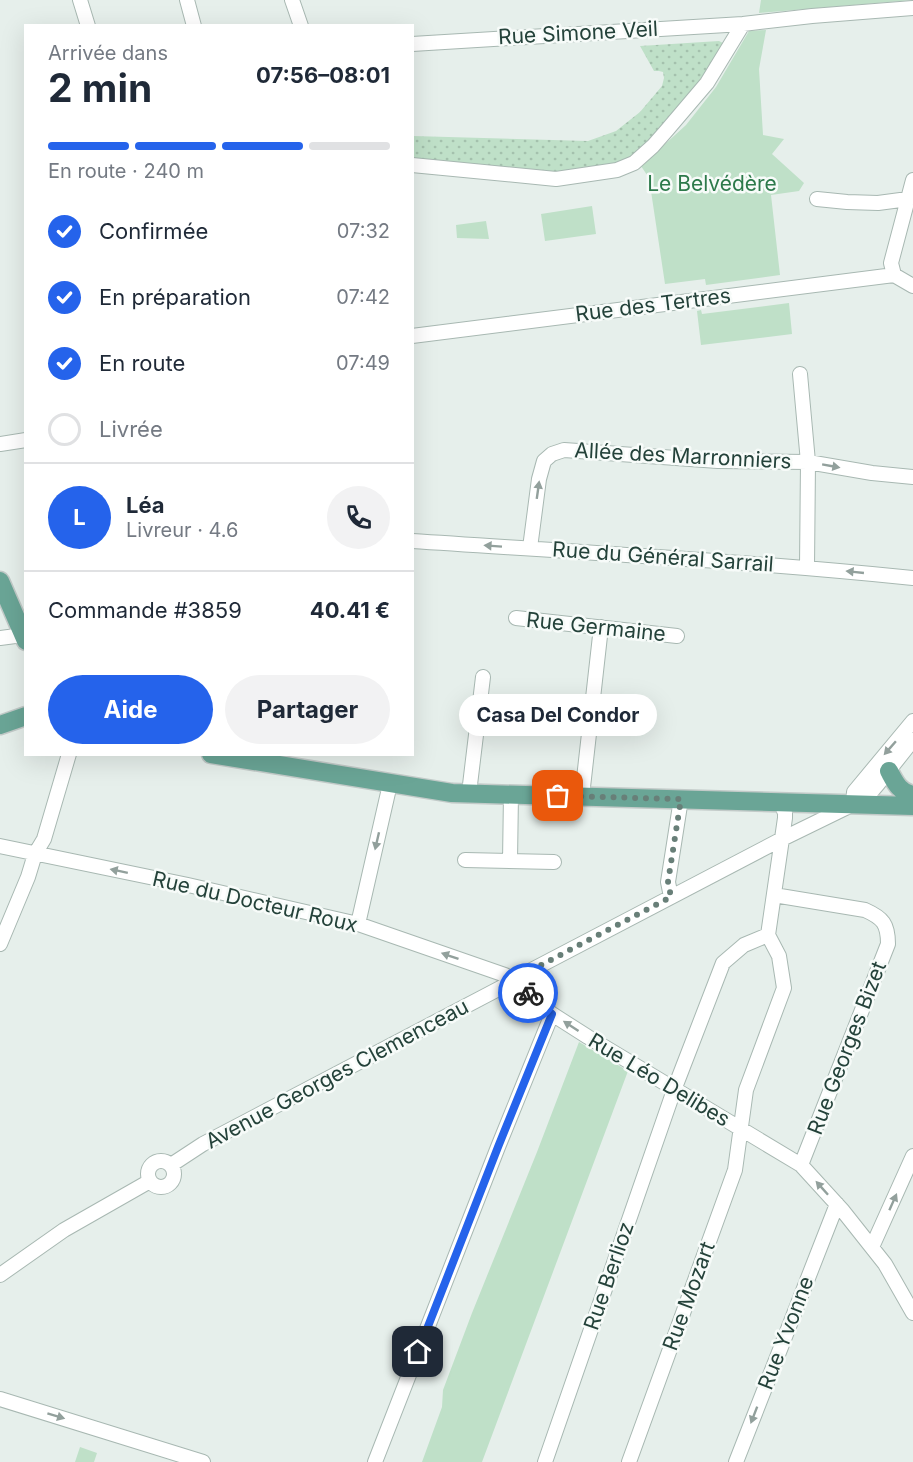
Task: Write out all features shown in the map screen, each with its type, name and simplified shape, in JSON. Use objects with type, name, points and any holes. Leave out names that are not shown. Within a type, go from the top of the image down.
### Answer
[{"type":"main road","points":[[0,581],[24,638]]},
{"type":"main road","points":[[0,727],[24,717]]},
{"type":"main road","points":[[0,727],[24,728]]},
{"type":"main road","points":[[223,756],[452,793],[913,806]]},
{"type":"main road","points":[[889,771],[901,791],[913,795]]},
{"type":"street","points":[[80,0],[87,24]]},
{"type":"street","points":[[187,0],[193,24]]},
{"type":"street","points":[[292,0],[300,24]]},
{"type":"street","name":"Rue Simone Veil","points":[[414,44],[743,24],[913,8]]},
{"type":"street","points":[[414,165],[556,179],[617,170],[634,162],[653,146],[707,83],[743,24]]},
{"type":"street","points":[[913,180],[891,263],[894,274],[913,286]]},
{"type":"street","points":[[817,199],[878,203],[908,199]]},
{"type":"street","name":"Rue des Tertres","points":[[414,336],[894,274]]},
{"type":"street","points":[[800,374],[808,462],[807,567]]},
{"type":"street","points":[[0,444],[24,441]]},
{"type":"street","name":"Allée des Marronniers","points":[[530,548],[544,462],[552,454],[564,450],[718,461],[808,462],[872,473],[913,477]]},
{"type":"street","name":"Rue du Général Sarrail","points":[[414,541],[702,559],[913,578]]},
{"type":"street","name":"Rue Germaine","points":[[516,618],[677,636]]},
{"type":"street","points":[[582,796],[601,627]]},
{"type":"street","points":[[0,638],[24,638]]},
{"type":"street","points":[[469,793],[483,677]]},
{"type":"street","points":[[853,804],[854,792],[913,721]]},
{"type":"street","points":[[505,981],[513,971],[522,982],[671,897],[866,798],[913,740]]},
{"type":"street","points":[[0,944],[35,854],[44,839],[68,756]]},
{"type":"street","points":[[358,924],[390,784]]},
{"type":"street","points":[[510,861],[512,794]]},
{"type":"street","points":[[671,897],[668,882],[681,799]]},
{"type":"street","points":[[768,935],[785,818],[780,801]]},
{"type":"street","name":"Rue du Docteur Roux","points":[[0,846],[188,885],[358,924],[505,981]]},
{"type":"street","points":[[465,860],[554,862]]},
{"type":"street","name":"Rue Georges Bizet","points":[[774,895],[865,910],[878,916],[888,931],[888,944],[801,1165]]},
{"type":"street","name":"Rue Berlioz","points":[[545,1462],[674,1090],[723,963],[744,945],[768,935]]},
{"type":"street","name":"Rue Mozart","points":[[629,1462],[735,1170],[746,1090],[784,988],[778,956],[768,935]]},
{"type":"street","name":"Avenue Georges Clemenceau","points":[[171,1165],[203,1144],[505,981]]},
{"type":"street","name":"Rue Léo Delibes","points":[[522,982],[552,1014],[801,1165],[837,1204],[885,1264],[913,1313]]},
{"type":"street","points":[[375,1462],[552,1014]]},
{"type":"street","points":[[872,1247],[913,1156]]},
{"type":"street","points":[[164,1160],[171,1165],[175,1173],[170,1185],[161,1187],[153,1185],[150,1181],[148,1173],[151,1165],[164,1160]]},
{"type":"street","points":[[0,1275],[64,1230],[150,1181]]},
{"type":"street","name":"Rue Yvonne","points":[[736,1462],[837,1204]]},
{"type":"street","points":[[0,1399],[203,1462]]},
{"type":"green space","points":[[761,0],[913,0],[759,13]]},
{"type":"green space","name":"Le Belvédère","points":[[766,30],[759,69],[763,135],[784,139],[772,154],[804,183],[799,191],[771,195],[780,275],[706,285],[705,279],[665,284],[649,178],[641,166],[686,125],[716,87],[749,31]]},
{"type":"green space","points":[[719,41],[723,43],[704,80],[657,134],[626,162],[555,174],[414,160],[414,136],[588,141],[616,131],[640,112],[662,86],[663,72],[654,71],[640,46]]},
{"type":"green space","points":[[592,206],[596,234],[545,241],[541,214]]},
{"type":"green space","points":[[486,221],[489,239],[457,238],[456,225]]},
{"type":"green space","points":[[789,303],[792,334],[701,345],[697,311],[701,310],[702,314]]},
{"type":"green space","points":[[579,1042],[628,1071],[482,1462],[422,1462],[442,1407],[443,1390]]},
{"type":"green space","points":[[80,1447],[97,1453],[94,1462],[75,1462]]},
{"type":"way so far","points":[[528,993],[522,988],[524,981],[522,975],[671,897],[668,882],[681,799],[558,796]]},
{"type":"place","name":"Casa Del Condor","points":[[558,796]]},
{"type":"route","points":[[418,1352],[552,1014],[528,993]]}]
